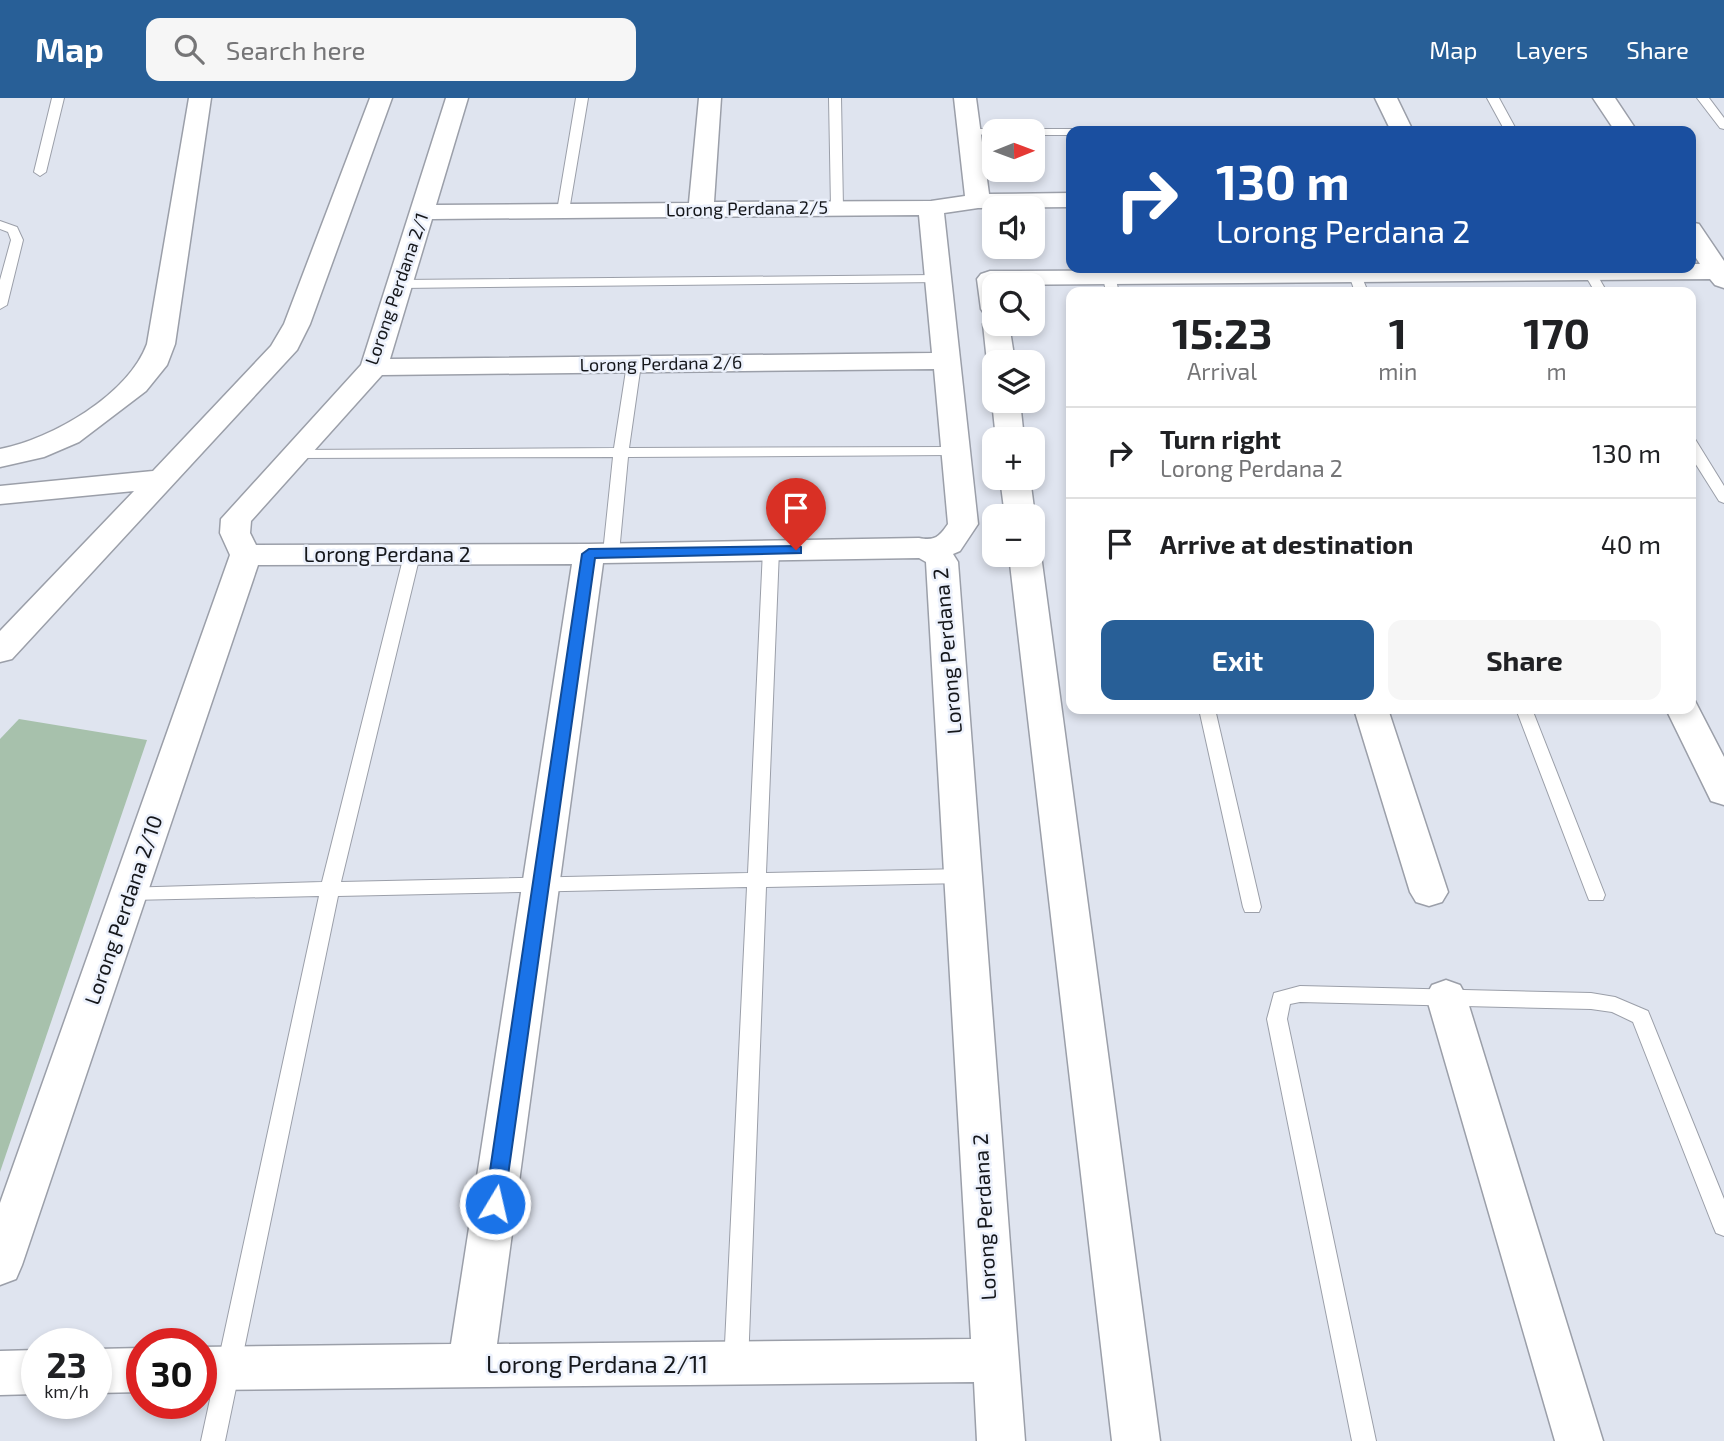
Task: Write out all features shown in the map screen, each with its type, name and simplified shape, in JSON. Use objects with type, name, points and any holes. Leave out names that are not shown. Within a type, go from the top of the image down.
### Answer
[{"type":"street","points":[[0,458],[34,451],[69,436],[136,385],[153,365],[161,344],[200,98]]},
{"type":"street","points":[[0,651],[283,351],[298,324],[381,98]]},
{"type":"street","name":"Lorong Perdana 2/1","points":[[246,555],[235,536],[233,528],[236,519],[374,367],[457,98]]},
{"type":"street","points":[[701,210],[710,98]]},
{"type":"street","points":[[965,98],[978,201]]},
{"type":"street","points":[[1386,98],[1400,126]]},
{"type":"street","points":[[1604,98],[1623,126]]},
{"type":"street","name":"Lorong Perdana 2/5","points":[[423,212],[931,208],[978,201],[1066,200]]},
{"type":"street","points":[[931,208],[936,279],[947,361],[952,451],[962,524],[949,544],[936,551]]},
{"type":"street","points":[[1696,237],[1722,274]]},
{"type":"street","points":[[1045,281],[1111,284],[1359,283],[1472,277],[1722,274]]},
{"type":"street","name":"Lorong Perdana 2/6","points":[[374,367],[947,361]]},
{"type":"street","points":[[0,495],[162,479]]},
{"type":"street","name":"Lorong Perdana 2","points":[[246,555],[919,548],[936,551],[942,562],[965,876],[993,1360],[1001,1441]]},
{"type":"street","points":[[471,1364],[542,885],[600,553]]},
{"type":"street","name":"Lorong Perdana 2/10","points":[[0,1265],[246,555]]},
{"type":"street","points":[[1027,567],[1136,1441]]},
{"type":"street","points":[[1373,714],[1429,892]]},
{"type":"street","points":[[1685,714],[1724,792]]},
{"type":"street","points":[[1446,996],[1579,1441]]},
{"type":"street","name":"Lorong Perdana 2/11","points":[[217,1369],[471,1364],[736,1366],[993,1360]]},
{"type":"street","points":[[0,1373],[21,1372]]},
{"type":"lane","points":[[40,172],[58,98]]},
{"type":"lane","points":[[563,211],[582,98]]},
{"type":"lane","points":[[835,98],[837,208]]},
{"type":"lane","points":[[1493,98],[1508,126]]},
{"type":"lane","points":[[1703,98],[1724,126]]},
{"type":"lane","points":[[969,132],[982,132]]},
{"type":"lane","points":[[1045,132],[1066,132]]},
{"type":"lane","points":[[0,225],[13,230],[17,240],[0,306]]},
{"type":"lane","points":[[401,284],[936,279]]},
{"type":"lane","points":[[600,553],[621,453],[634,364]]},
{"type":"lane","points":[[296,454],[952,451]]},
{"type":"lane","points":[[1696,452],[1724,498]]},
{"type":"lane","points":[[736,1366],[771,550]]},
{"type":"lane","points":[[217,1361],[412,555]]},
{"type":"lane","points":[[1209,714],[1252,907]]},
{"type":"lane","points":[[1526,714],[1596,895]]},
{"type":"lane","points":[[130,893],[965,876]]},
{"type":"lane","points":[[1364,1441],[1277,1019],[1281,999],[1300,994],[1591,1001],[1615,1005],[1641,1017],[1724,1226]]},
{"type":"lane","points":[[213,1441],[214,1419]]},
{"type":"green space","points":[[19,719],[147,740],[0,1172],[0,739]]},
{"type":"route","points":[[495,1204],[589,554],[796,550]]}]
